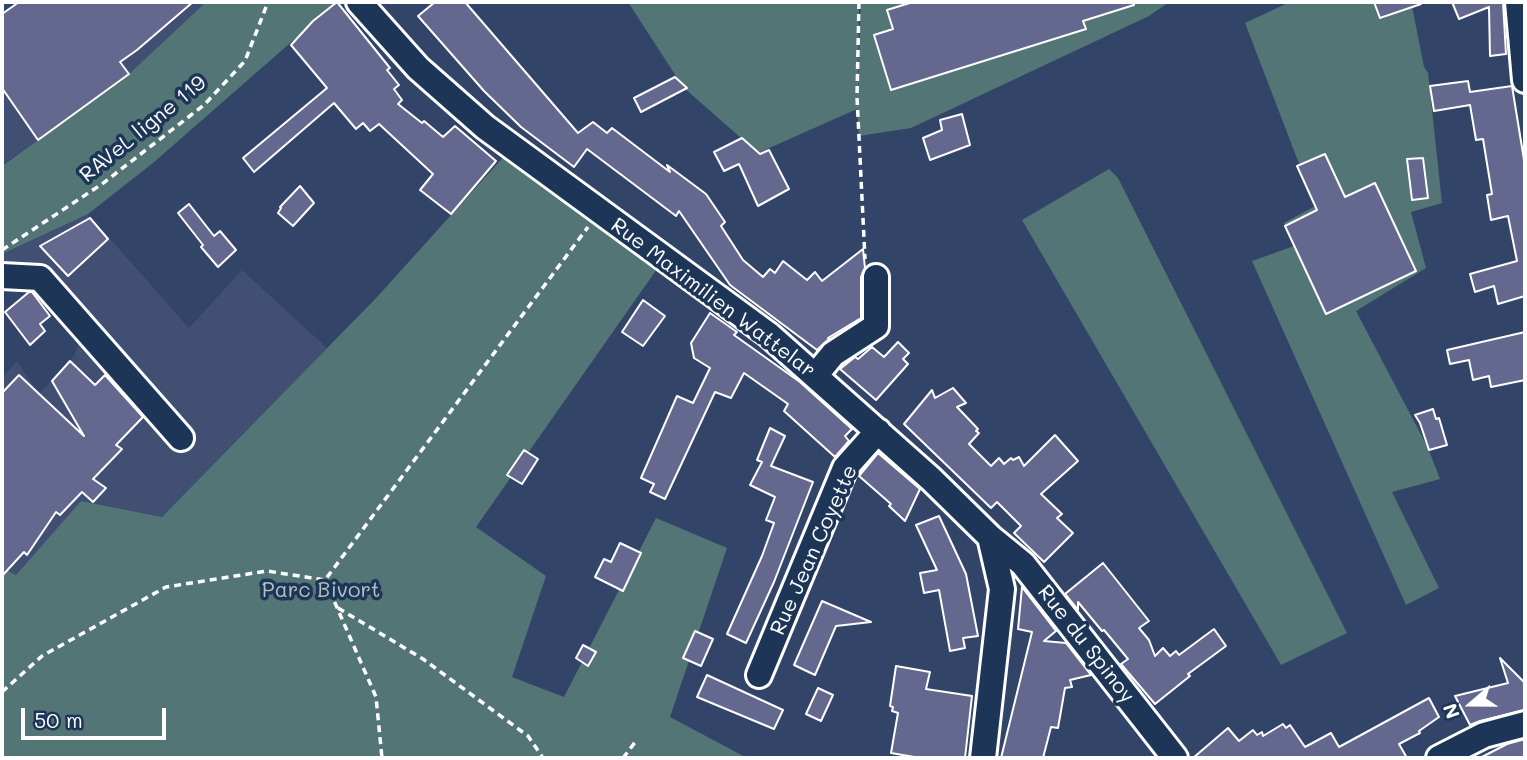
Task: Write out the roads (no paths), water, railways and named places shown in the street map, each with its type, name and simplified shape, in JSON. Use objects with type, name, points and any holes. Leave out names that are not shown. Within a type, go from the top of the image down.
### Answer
[{"type":"street","name":"Rue Maximilien Wattelar","points":[[359,2],[418,68],[485,128],[769,335],[931,479],[990,537]]},
{"type":"street","points":[[1518,2],[1525,80]]},
{"type":"street","points":[[2,276],[40,278],[181,438]]},
{"type":"street","points":[[815,376],[833,354],[876,326],[876,277]]},
{"type":"street","name":"Rue Jean Coyette","points":[[759,675],[845,468],[878,431]]},
{"type":"street","points":[[983,758],[1002,589],[990,537]]},
{"type":"street","name":"Rue du Spinoy","points":[[990,537],[1023,564],[1175,758]]},
{"type":"street","points":[[1439,758],[1484,735],[1525,724]]},
{"type":"park label","name":"Parc Bivort","points":[[321,591]]}]
